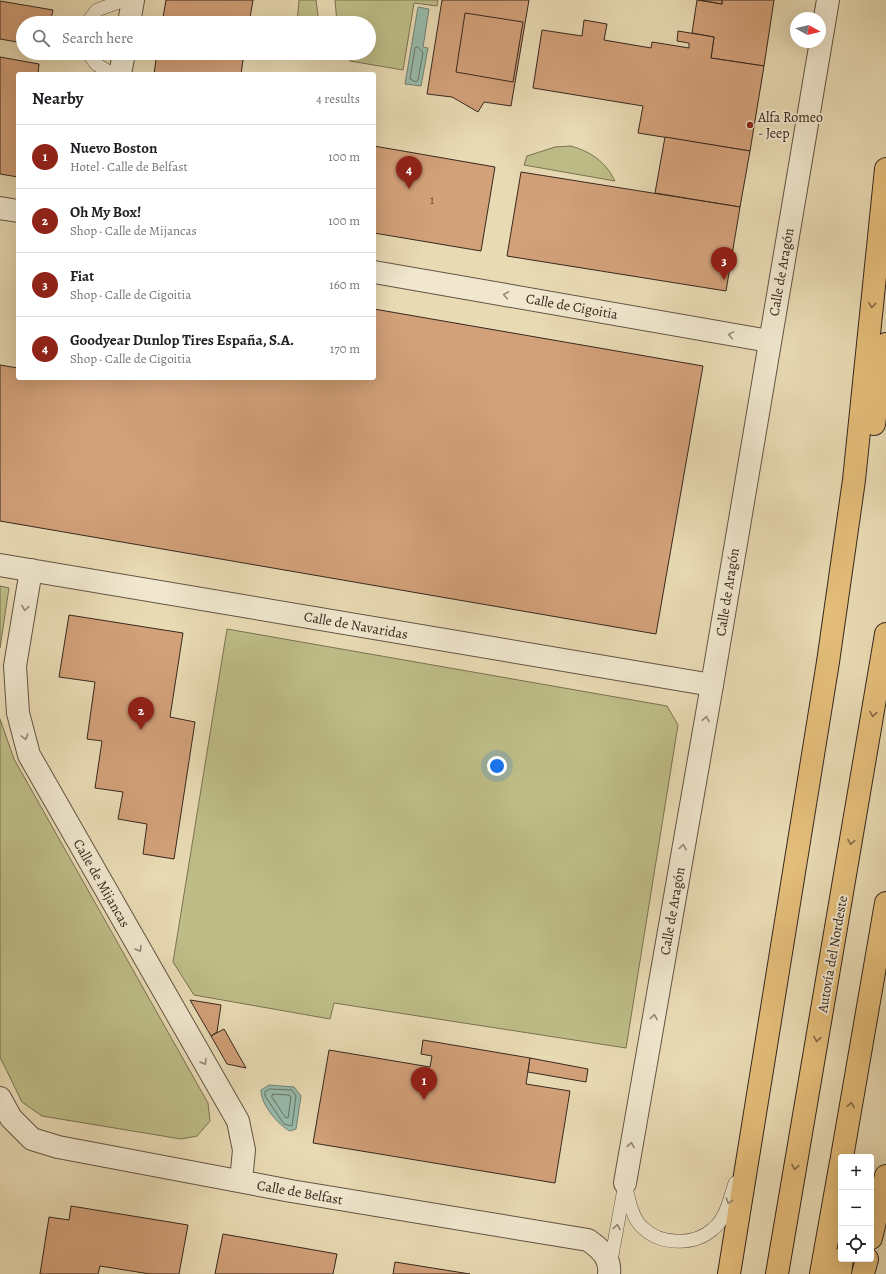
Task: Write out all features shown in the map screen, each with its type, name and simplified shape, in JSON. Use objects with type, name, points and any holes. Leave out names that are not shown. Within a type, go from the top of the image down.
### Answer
[{"type":"highway","points":[[730,1274],[754,1110],[828,662],[853,488],[886,169]]},
{"type":"highway","points":[[730,1274],[764,1112],[772,1065],[838,665],[886,344]]},
{"type":"highway","name":"Autovía del Nordeste","points":[[777,1274],[886,634]]},
{"type":"highway","points":[[847,1146],[886,903]]},
{"type":"highway","points":[[874,1226],[886,1176]]},
{"type":"highway","points":[[822,1274],[838,1180]]},
{"type":"highway","points":[[840,1274],[842,1262]]},
{"type":"highway","points":[[863,1274],[866,1262]]},
{"type":"street","points":[[130,16],[133,0]]},
{"type":"street","name":"Calle de Aragón","points":[[625,1183],[712,685],[769,341],[828,0]]},
{"type":"street","points":[[120,72],[123,60]]},
{"type":"street","points":[[0,208],[16,211]]},
{"type":"street","name":"Calle de Cigoitia","points":[[376,272],[769,341]]},
{"type":"street","name":"Calle de Navaridas","points":[[0,565],[712,685]]},
{"type":"street","name":"Calle de Mijancas","points":[[31,570],[15,666],[18,713],[29,755],[238,1120],[244,1150],[241,1181]]},
{"type":"street","name":"Calle de Belfast","points":[[0,1098],[11,1118],[32,1139],[58,1147],[291,1191],[588,1240],[598,1247],[606,1256],[610,1270]]},
{"type":"lane","points":[[92,16],[97,10],[125,0]]},
{"type":"lane","points":[[93,60],[96,64],[109,72]]},
{"type":"lane","points":[[625,1183],[630,1205],[642,1228],[659,1239],[680,1241],[700,1239],[714,1228],[728,1205],[754,1110]]},
{"type":"lane","points":[[610,1270],[625,1183]]},
{"type":"shaded area","points":[[299,0],[316,0],[318,16],[298,16]]},
{"type":"shaded area","points":[[335,0],[438,0],[437,6],[414,3],[403,70],[350,61],[376,60],[376,16],[336,16]]},
{"type":"shaded area","points":[[571,146],[585,151],[597,158],[607,168],[615,181],[524,165],[527,156],[555,147]]},
{"type":"shaded area","points":[[0,586],[9,588],[0,648]]},
{"type":"shaded area","points":[[227,629],[667,706],[678,725],[626,1048],[334,1003],[330,1019],[194,995],[173,962]]},
{"type":"shaded area","points":[[0,719],[14,759],[208,1103],[210,1121],[197,1136],[181,1139],[42,1116],[22,1102],[0,1057]]},
{"type":"water","points":[[418,7],[429,9],[423,47],[428,48],[421,86],[405,84]]},
{"type":"water","points":[[269,1085],[294,1087],[301,1096],[296,1129],[290,1131],[280,1124],[263,1101],[261,1090]]},
{"type":"building","points":[[166,0],[253,0],[250,16],[163,16]]},
{"type":"building","points":[[442,0],[529,0],[511,106],[484,102],[478,112],[452,97],[427,94]]},
{"type":"building","points":[[697,0],[722,4],[722,0],[774,0],[764,66],[711,58],[714,37],[692,33]]},
{"type":"building","points":[[700,0],[722,0],[722,4]]},
{"type":"building","points":[[0,1],[53,10],[52,16],[16,16],[16,42],[0,39]]},
{"type":"building","points":[[465,13],[523,22],[513,82],[456,72]]},
{"type":"building","points":[[584,20],[607,24],[604,40],[651,48],[652,42],[689,48],[689,43],[677,41],[678,31],[714,37],[711,58],[764,66],[750,151],[638,133],[643,106],[533,88],[542,30],[582,36]]},
{"type":"building","points":[[0,57],[39,64],[38,72],[16,72],[16,177],[0,174]]},
{"type":"building","points":[[156,60],[243,60],[241,72],[154,72]]},
{"type":"building","points":[[665,137],[750,151],[740,207],[655,193]]},
{"type":"building","points":[[376,146],[495,167],[481,251],[376,233]]},
{"type":"building","points":[[521,172],[740,207],[726,291],[507,256]]},
{"type":"building","points":[[376,309],[703,366],[656,634],[0,521],[0,365],[16,368],[16,380],[376,380]]},
{"type":"building","points":[[69,615],[183,633],[170,717],[195,722],[174,859],[143,854],[147,824],[118,819],[123,792],[95,788],[102,741],[87,739],[95,682],[59,677]]},
{"type":"building","points":[[190,1000],[221,1005],[217,1032],[211,1036]]},
{"type":"building","points":[[224,1029],[246,1068],[227,1064],[211,1036]]},
{"type":"building","points":[[423,1040],[530,1058],[526,1084],[570,1091],[555,1183],[313,1143],[329,1050],[430,1067],[432,1056],[421,1054]]},
{"type":"building","points":[[530,1058],[588,1069],[586,1082],[528,1072]]},
{"type":"building","points":[[71,1206],[188,1225],[179,1274],[150,1274],[100,1266],[98,1274],[40,1274],[49,1217],[69,1220]]},
{"type":"building","points":[[223,1234],[337,1254],[333,1274],[215,1274]]},
{"type":"building","points":[[395,1262],[470,1274],[393,1274]]},
{"type":"place","name":"Alfa Romeo - Jeep","points":[[750,125]]},
{"type":"place","name":"Goodyear Dunlop Tires España, S.A.","points":[[409,189]]},
{"type":"place","name":"Fiat","points":[[724,280]]},
{"type":"place","name":"Oh My Box!","points":[[141,730]]},
{"type":"place","name":"Nuevo Boston","points":[[424,1100]]}]
